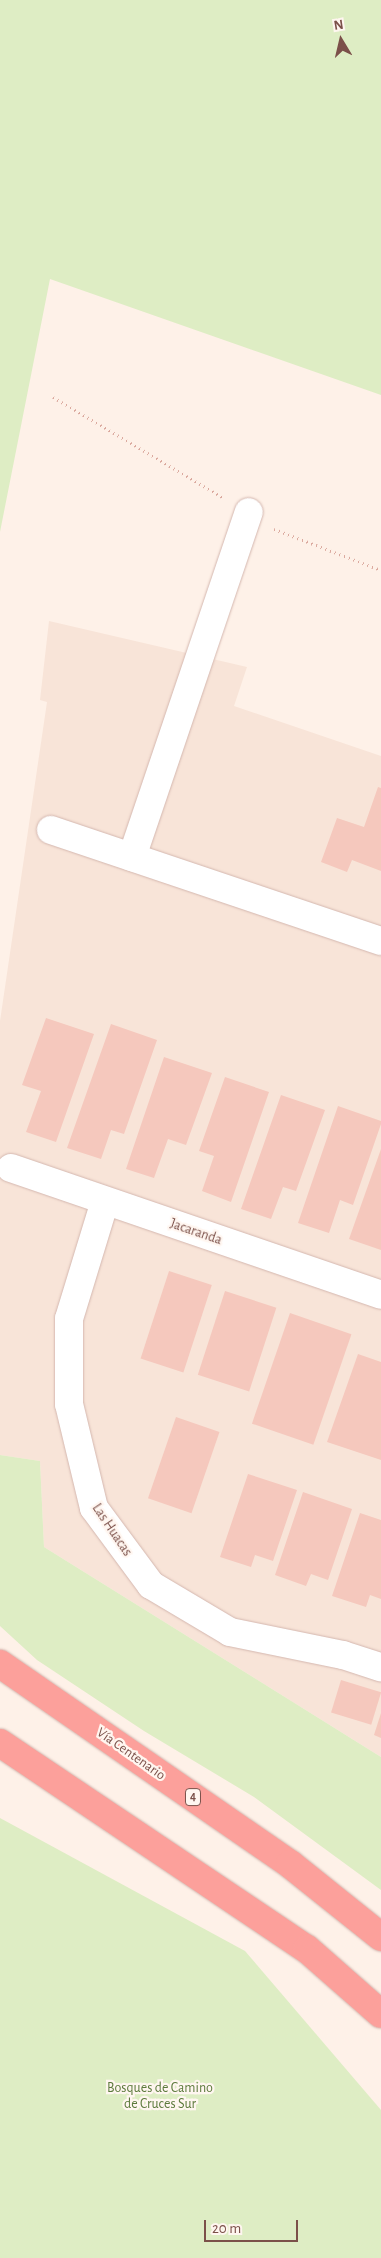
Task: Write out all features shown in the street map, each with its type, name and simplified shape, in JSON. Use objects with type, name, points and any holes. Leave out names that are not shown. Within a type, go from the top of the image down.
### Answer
[{"type":"highway","name":"Vía Centenario","points":[[0,1664],[290,1864],[381,1937]]},
{"type":"highway","points":[[0,1744],[307,1950],[381,2014]]},
{"type":"street","points":[[132,857],[249,512]]},
{"type":"street","points":[[52,830],[381,941]]},
{"type":"street","name":"Jacaranda","points":[[11,1168],[381,1295]]},
{"type":"street","name":"Las Huacas","points":[[105,1201],[69,1320],[69,1404],[94,1508],[151,1585],[230,1632],[343,1656],[381,1667]]},
{"type":"path","points":[[53,397],[249,512],[274,529],[381,570]]},
{"type":"shaded area","points":[[49,621],[247,667],[234,706],[381,756],[381,1757],[44,1547],[40,1461],[0,1455],[0,1021],[47,702],[40,700]]},
{"type":"green space","points":[[0,0],[381,0],[381,395],[50,279],[0,532]]},
{"type":"green space","points":[[0,1455],[40,1461],[44,1547],[381,1757],[381,1890],[254,1797],[144,1731],[37,1660],[0,1626]]},
{"type":"green space","name":"Bosques de Camino de Cruces Sur","points":[[0,1818],[245,1951],[381,2110],[381,2258],[0,2258]]},
{"type":"building","points":[[378,787],[381,788],[381,871],[352,860],[347,872],[321,862],[337,818],[364,827]]},
{"type":"building","points":[[46,1018],[94,1034],[56,1142],[26,1132],[41,1091],[22,1085]]},
{"type":"building","points":[[111,1024],[157,1040],[124,1134],[111,1130],[101,1159],[67,1148]]},
{"type":"building","points":[[164,1057],[212,1073],[186,1145],[168,1139],[154,1178],[126,1169]]},
{"type":"building","points":[[225,1077],[269,1092],[231,1202],[202,1191],[214,1156],[199,1151]]},
{"type":"building","points":[[281,1095],[325,1110],[296,1191],[283,1187],[271,1219],[241,1209]]},
{"type":"building","points":[[338,1106],[381,1121],[381,1124],[353,1205],[340,1200],[329,1233],[298,1223]]},
{"type":"building","points":[[381,1149],[381,1250],[349,1239]]},
{"type":"building","points":[[169,1271],[212,1285],[183,1372],[141,1358]]},
{"type":"building","points":[[225,1291],[276,1308],[249,1391],[198,1375]]},
{"type":"building","points":[[290,1313],[351,1334],[313,1445],[252,1424]]},
{"type":"building","points":[[358,1354],[381,1362],[381,1460],[327,1442]]},
{"type":"building","points":[[176,1417],[219,1432],[191,1513],[148,1498]]},
{"type":"building","points":[[248,1474],[297,1490],[273,1561],[255,1555],[251,1567],[220,1557]]},
{"type":"building","points":[[303,1492],[352,1509],[328,1580],[311,1574],[306,1586],[275,1575]]},
{"type":"building","points":[[360,1513],[381,1520],[381,1599],[370,1595],[366,1607],[332,1596]]},
{"type":"building","points":[[341,1680],[381,1692],[371,1725],[331,1713]]},
{"type":"building","points":[[381,1713],[381,1738],[374,1735]]}]
